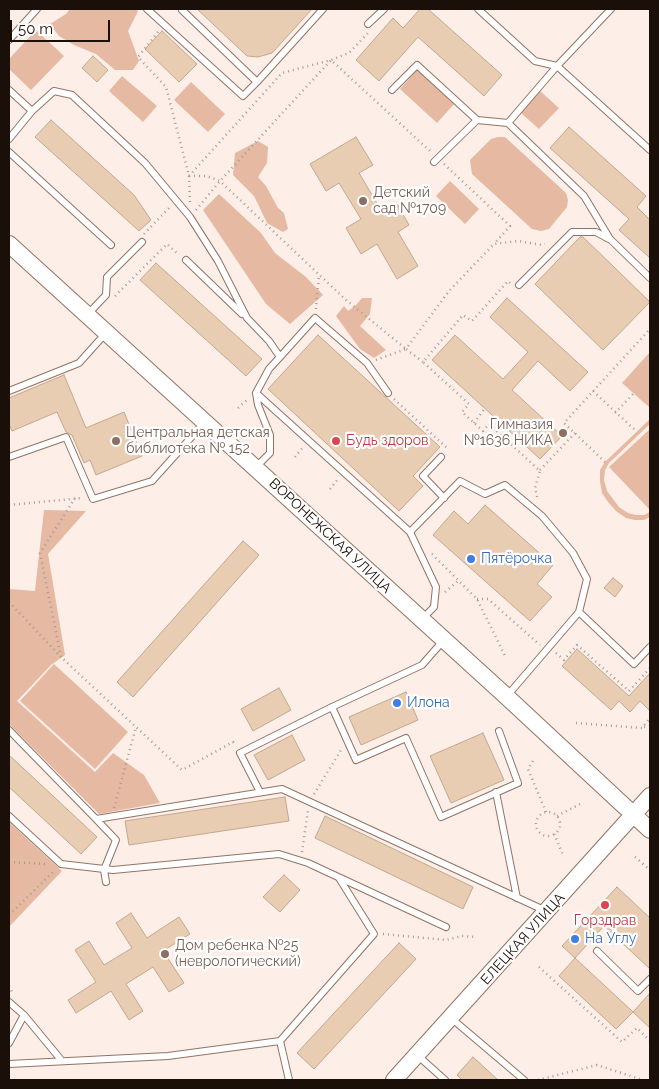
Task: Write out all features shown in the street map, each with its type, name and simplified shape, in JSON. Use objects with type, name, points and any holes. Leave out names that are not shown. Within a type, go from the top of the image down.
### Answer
[{"type":"street","name":"ВОРОНЕЖСКАЯ УЛИЦА","points":[[9,244],[650,830]]},
{"type":"street","name":"ЕЛЕЦКАЯ УЛИЦА","points":[[394,1080],[650,796]]},
{"type":"lane","points":[[9,40],[38,9]]},
{"type":"lane","points":[[147,9],[243,96],[323,9]]},
{"type":"lane","points":[[368,24],[384,9]]},
{"type":"lane","points":[[478,9],[535,61],[557,66],[650,150]]},
{"type":"lane","points":[[508,123],[557,66],[612,9]]},
{"type":"lane","points":[[182,10],[257,82]]},
{"type":"lane","points":[[392,90],[417,65],[477,120],[508,123],[584,196],[610,239],[650,278]]},
{"type":"lane","points":[[9,90],[32,111]]},
{"type":"lane","points":[[9,139],[32,111],[54,91],[72,95],[145,163],[177,200],[218,261],[247,318]]},
{"type":"lane","points":[[436,160],[477,120]]},
{"type":"lane","points":[[9,152],[111,245]]},
{"type":"lane","points":[[519,285],[572,232],[596,232],[610,239]]},
{"type":"lane","points":[[87,315],[106,295],[107,277],[142,242]]},
{"type":"lane","points":[[186,260],[247,318],[269,341],[280,356]]},
{"type":"lane","points":[[256,468],[270,453],[270,435],[258,405],[256,393],[269,369],[315,318],[367,363],[388,393]]},
{"type":"lane","points":[[9,391],[79,363],[106,333]]},
{"type":"lane","points":[[256,393],[410,532],[436,587],[434,606],[422,620]]},
{"type":"lane","points":[[9,457],[66,437],[93,499],[152,481],[204,422]]},
{"type":"lane","points":[[441,457],[423,476],[444,498]]},
{"type":"lane","points":[[410,532],[460,481],[485,494],[505,485],[542,516],[573,553],[587,579],[579,612],[506,697]]},
{"type":"lane","points":[[579,612],[634,664],[650,647]]},
{"type":"lane","points":[[260,792],[240,753],[422,665],[443,641]]},
{"type":"lane","points":[[332,707],[356,760],[406,738],[441,817],[518,783],[499,731]]},
{"type":"lane","points":[[9,730],[116,840],[104,870],[106,882]]},
{"type":"lane","points":[[96,819],[282,789],[547,912]]},
{"type":"lane","points":[[496,792],[517,898]]},
{"type":"lane","points":[[9,816],[61,864],[104,870],[280,854],[308,863],[446,927]]},
{"type":"lane","points":[[9,1064],[168,1056],[280,1041],[374,934],[339,878]]},
{"type":"lane","points":[[597,951],[638,991],[650,979]]},
{"type":"lane","points":[[9,1002],[24,1015],[62,1062]]},
{"type":"lane","points":[[9,1043],[24,1015]]},
{"type":"lane","points":[[451,1017],[524,1080]]},
{"type":"lane","points":[[280,1041],[289,1080]]},
{"type":"lane","points":[[417,1055],[445,1080]]},
{"type":"path","points":[[164,24],[138,57],[166,87],[189,176],[190,217]]},
{"type":"path","points":[[189,176],[282,73],[350,53]]},
{"type":"path","points":[[331,60],[436,160],[510,226],[449,290],[406,349],[367,363]]},
{"type":"path","points":[[190,217],[220,181],[331,60]]},
{"type":"path","points":[[189,176],[207,176],[220,181],[346,300],[423,362],[469,404],[462,412],[482,431],[489,424],[540,470]]},
{"type":"path","points":[[142,242],[144,233],[177,200]]},
{"type":"path","points":[[494,244],[518,241],[542,245],[566,238]]},
{"type":"path","points":[[112,300],[167,244],[186,260]]},
{"type":"path","points":[[315,318],[319,275]]},
{"type":"path","points":[[423,362],[463,314],[472,321],[508,281],[516,288],[519,285]]},
{"type":"path","points":[[605,462],[564,423],[650,329]]},
{"type":"path","points":[[594,391],[636,432]]},
{"type":"path","points":[[388,393],[449,450],[441,457]]},
{"type":"path","points":[[616,413],[634,393]]},
{"type":"path","points":[[474,423],[485,408]]},
{"type":"path","points":[[535,488],[540,470],[574,433]]},
{"type":"path","points":[[330,489],[344,473]]},
{"type":"path","points":[[61,657],[40,553],[75,498]]},
{"type":"path","points":[[9,505],[75,498],[93,499]]},
{"type":"path","points":[[431,553],[476,599],[506,658]]},
{"type":"path","points":[[443,594],[459,580]]},
{"type":"path","points":[[476,599],[488,599],[564,660],[577,645],[629,691],[650,668]]},
{"type":"path","points":[[9,602],[61,657],[182,770],[233,742],[240,753]]},
{"type":"path","points":[[642,728],[650,718]]},
{"type":"path","points":[[576,723],[642,728],[650,726]]},
{"type":"path","points":[[112,817],[136,727]]},
{"type":"path","points":[[533,761],[528,769],[546,812]]},
{"type":"path","points":[[557,816],[582,803]]},
{"type":"path","points":[[546,812],[554,813],[557,816],[560,822],[559,829],[554,834],[548,836],[538,830],[536,825],[540,814],[546,812]]},
{"type":"path","points":[[554,834],[563,855]]},
{"type":"path","points":[[635,857],[650,870]]},
{"type":"path","points":[[9,862],[61,864]]},
{"type":"path","points":[[9,915],[61,864]]},
{"type":"path","points":[[374,934],[446,940],[462,936],[475,937]]},
{"type":"path","points":[[539,967],[622,1042],[637,1028],[650,1041]]},
{"type":"path","points":[[538,1080],[597,1065],[643,1080]]},
{"type":"shaded area","points":[[70,9],[135,9],[138,11],[128,31],[139,61],[133,70],[115,70],[96,54],[74,45],[59,36],[50,24],[66,14]]},
{"type":"shaded area","points":[[36,30],[64,56],[31,90],[9,69],[9,59]]},
{"type":"shaded area","points":[[417,70],[455,103],[437,123],[400,89]]},
{"type":"shaded area","points":[[122,76],[157,106],[143,122],[109,91]]},
{"type":"shaded area","points":[[191,82],[225,114],[208,132],[174,100]]},
{"type":"shaded area","points":[[540,91],[559,108],[539,129],[520,112]]},
{"type":"shaded area","points":[[505,137],[566,193],[567,207],[549,229],[541,231],[532,229],[472,174],[470,160],[491,139]]},
{"type":"shaded area","points":[[258,141],[268,147],[267,163],[258,177],[266,186],[278,208],[284,213],[288,229],[283,232],[267,223],[254,196],[233,175],[235,153]]},
{"type":"shaded area","points":[[450,181],[479,209],[465,224],[436,196]]},
{"type":"shaded area","points":[[219,194],[261,233],[275,253],[306,277],[323,295],[290,324],[266,304],[203,210]]},
{"type":"shaded area","points":[[362,298],[372,298],[370,314],[360,326],[386,350],[374,358],[360,349],[336,316],[344,306],[348,311]]},
{"type":"shaded area","points":[[650,352],[650,405],[649,407],[622,383]]},
{"type":"shaded area","points":[[650,419],[650,424],[609,463],[605,470],[604,480],[607,491],[619,507],[628,513],[636,515],[644,515],[650,512],[650,517],[644,520],[635,520],[626,518],[608,502],[602,493],[600,470],[605,462]]},
{"type":"shaded area","points":[[650,429],[650,508],[649,509],[609,467]]},
{"type":"shaded area","points":[[44,510],[86,511],[48,554],[65,655],[51,665],[17,701],[95,772],[113,753],[144,775],[160,803],[99,814],[9,724],[9,589],[35,591]]},
{"type":"shaded area","points":[[54,664],[128,732],[95,769],[20,701]]},
{"type":"shaded area","points":[[9,822],[62,871],[9,927]]},
{"type":"building","points":[[197,9],[312,9],[272,53],[258,57],[247,56]]},
{"type":"building","points":[[420,9],[428,9],[502,75],[484,96],[418,37],[379,81],[356,60],[393,18],[403,28]]},
{"type":"building","points":[[162,31],[197,64],[179,82],[145,49]]},
{"type":"building","points":[[93,56],[108,70],[97,82],[82,68]]},
{"type":"building","points":[[51,120],[134,195],[151,220],[139,231],[35,137]]},
{"type":"building","points":[[569,127],[646,196],[637,207],[650,220],[650,258],[619,230],[629,219],[550,148]]},
{"type":"building","points":[[356,137],[373,165],[359,173],[382,212],[397,204],[409,225],[398,232],[418,266],[397,279],[377,244],[361,254],[346,228],[361,219],[339,183],[326,191],[310,164]]},
{"type":"building","points":[[580,237],[583,237],[650,302],[603,350],[535,284]]},
{"type":"building","points":[[156,263],[262,359],[246,376],[140,280]]},
{"type":"building","points":[[507,298],[588,372],[570,391],[538,361],[512,390],[562,436],[540,459],[432,360],[455,335],[503,379],[528,352],[490,317]]},
{"type":"building","points":[[318,335],[440,447],[413,476],[423,486],[399,511],[268,389]]},
{"type":"building","points":[[64,375],[86,428],[124,412],[142,456],[96,475],[90,460],[84,463],[72,435],[66,432],[57,412],[12,431],[9,424],[9,398]]},
{"type":"building","points":[[485,505],[553,565],[537,584],[552,597],[530,621],[433,535],[454,511],[468,524]]},
{"type":"building","points":[[243,541],[259,555],[133,697],[117,682]]},
{"type":"building","points":[[613,578],[623,586],[615,597],[604,588]]},
{"type":"building","points":[[577,649],[629,696],[650,673],[650,711],[640,701],[630,712],[619,701],[611,710],[562,666]]},
{"type":"building","points":[[279,688],[291,710],[253,731],[241,709]]},
{"type":"building","points":[[406,692],[418,720],[361,745],[349,717]]},
{"type":"building","points":[[483,733],[504,780],[451,803],[430,756]]},
{"type":"building","points":[[292,735],[305,760],[268,780],[254,755]]},
{"type":"building","points":[[9,755],[97,837],[81,854],[9,787]]},
{"type":"building","points":[[285,797],[289,821],[129,845],[125,821]]},
{"type":"building","points":[[325,816],[473,887],[463,909],[315,838]]},
{"type":"building","points":[[284,875],[300,890],[280,912],[263,897]]},
{"type":"building","points":[[617,887],[650,918],[650,969],[604,926],[575,958],[562,946]]},
{"type":"building","points":[[131,913],[147,938],[179,917],[190,934],[163,951],[184,983],[169,992],[153,967],[126,984],[143,1011],[129,1020],[111,991],[76,1013],[68,1000],[96,982],[75,950],[89,941],[104,965],[132,948],[116,923]]},
{"type":"building","points":[[399,943],[416,959],[314,1069],[297,1053]]},
{"type":"building","points":[[575,958],[633,1012],[616,1029],[559,976]]},
{"type":"building","points":[[650,993],[650,1028],[633,1012]]},
{"type":"building","points":[[473,1057],[498,1080],[462,1080],[457,1075]]},
{"type":"place","name":"Детский сад №1709","points":[[363,201]]},
{"type":"place","name":"Гимназия №1636 НИКА","points":[[563,433]]},
{"type":"place","name":"Центральная детская библиотека № 152","points":[[116,441]]},
{"type":"place","name":"Будь здоров","points":[[336,441]]},
{"type":"place","name":"Пятёрочка","points":[[471,559]]},
{"type":"place","name":"Илона","points":[[397,703]]},
{"type":"place","name":"Горздрав","points":[[605,905]]},
{"type":"place","name":"На Углу","points":[[575,939]]},
{"type":"place","name":"Дом ребенка №25 (неврологический)","points":[[165,954]]}]
